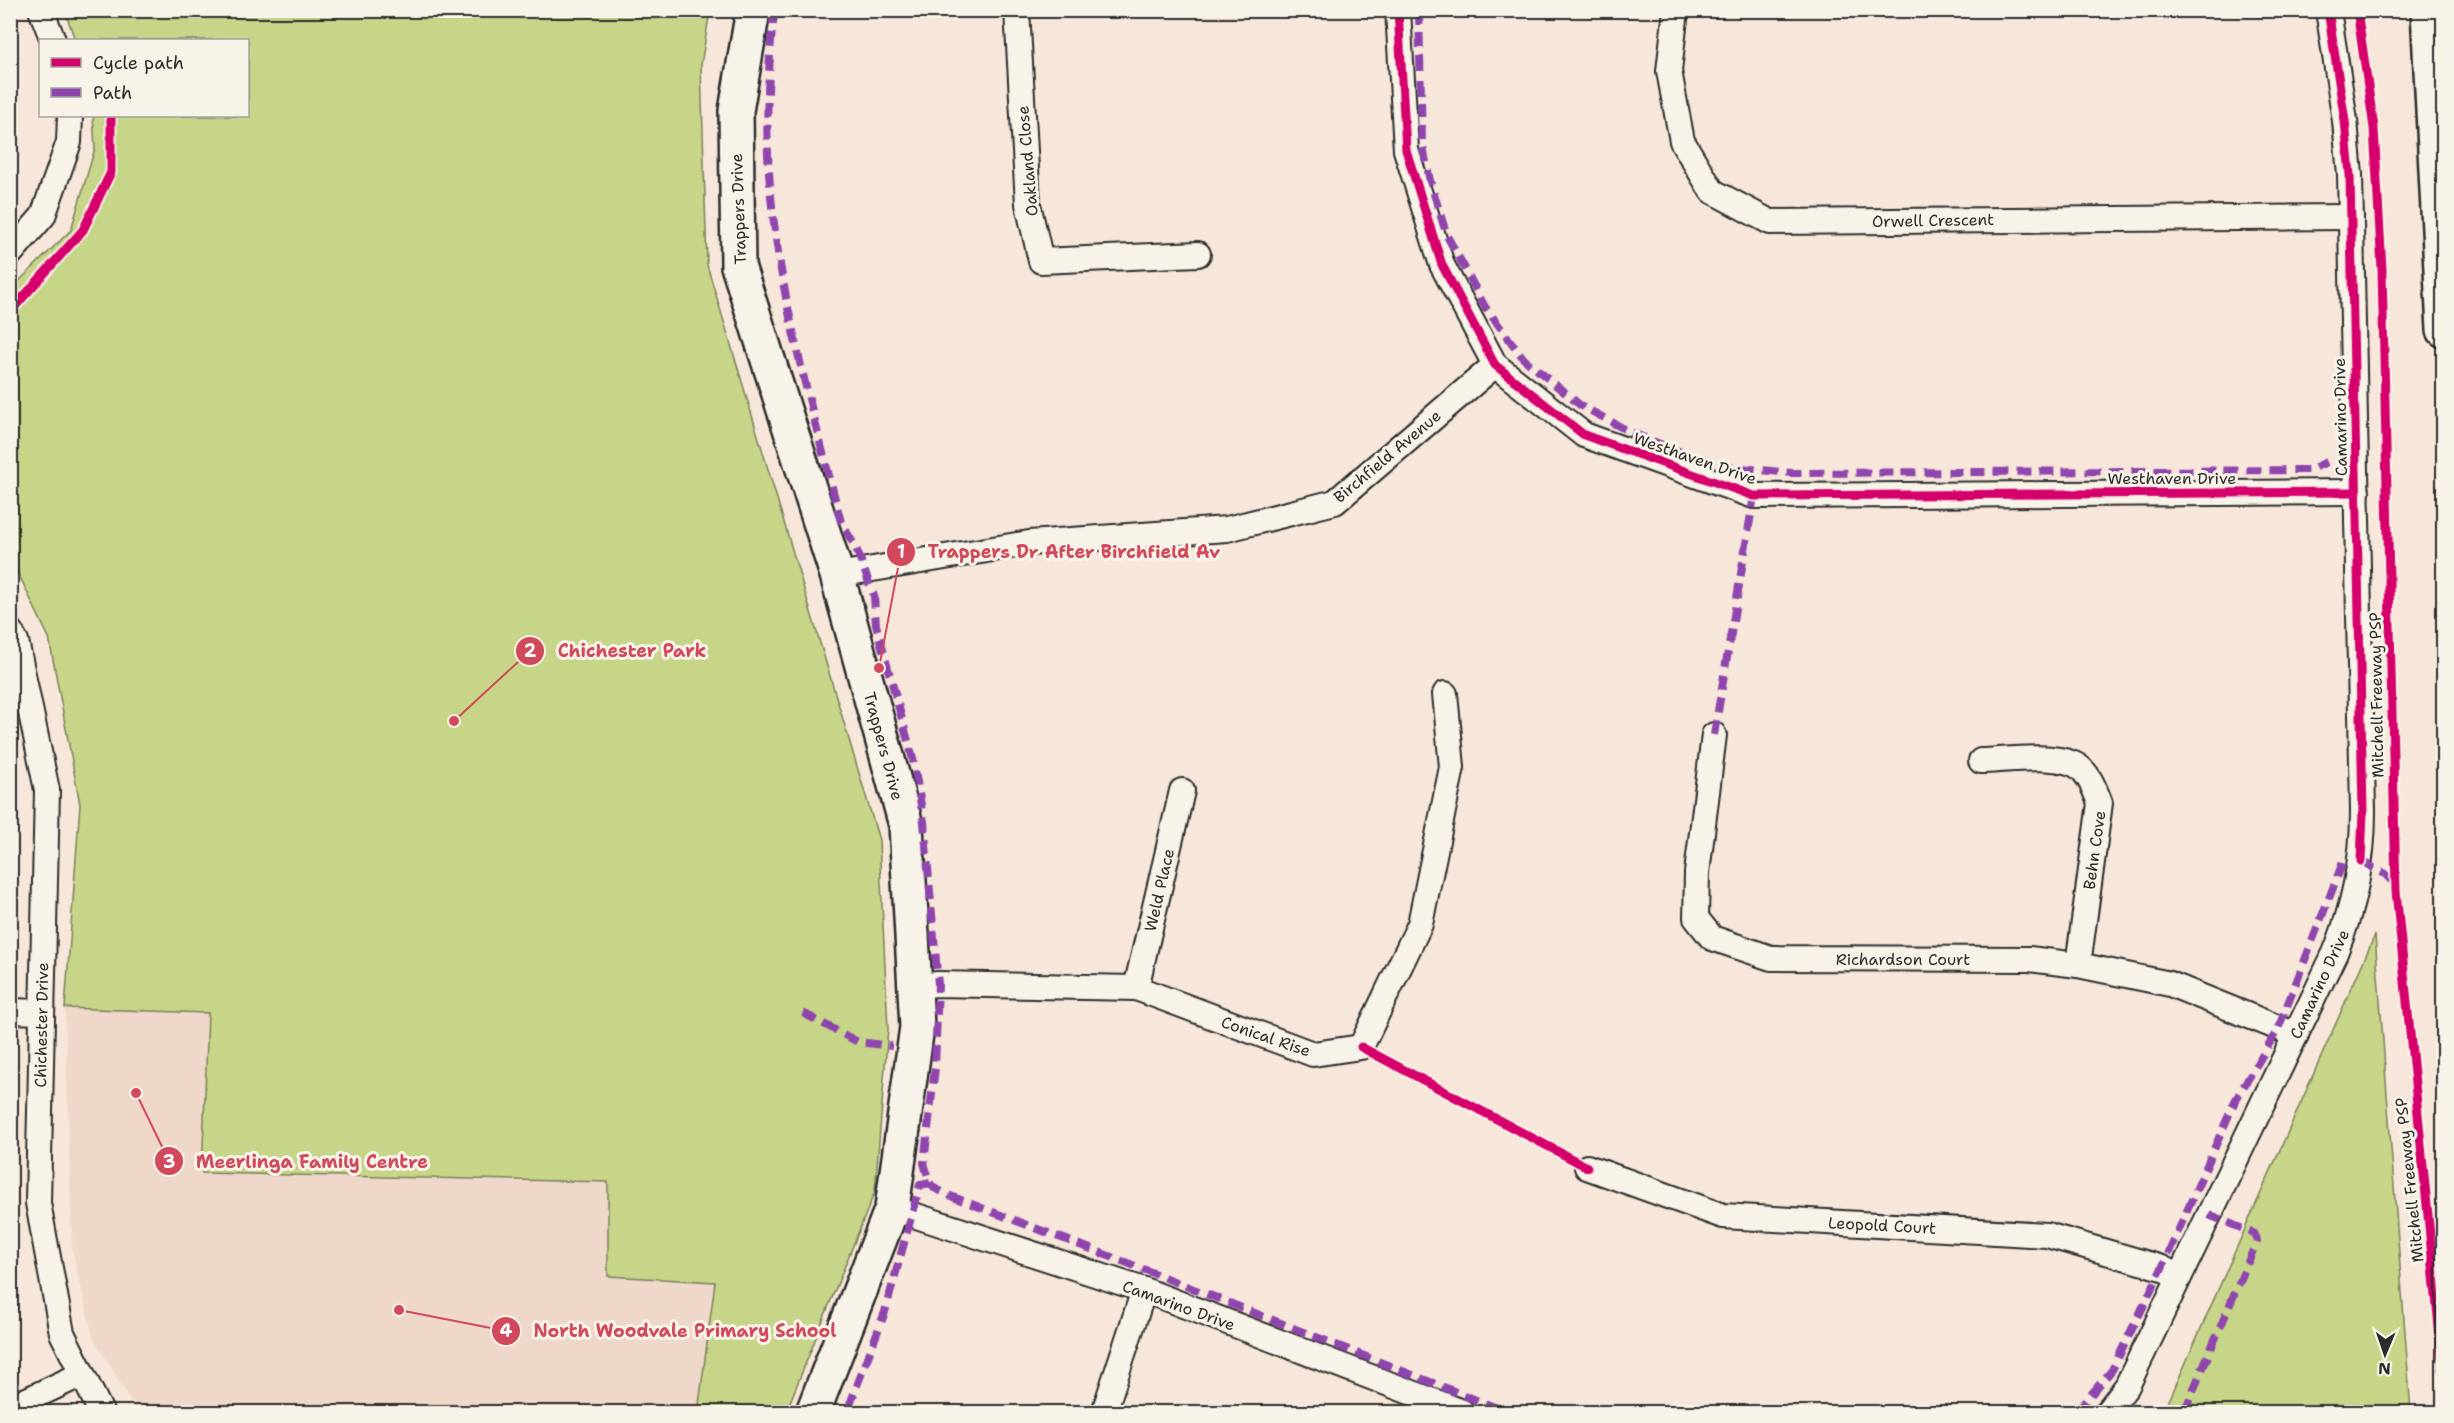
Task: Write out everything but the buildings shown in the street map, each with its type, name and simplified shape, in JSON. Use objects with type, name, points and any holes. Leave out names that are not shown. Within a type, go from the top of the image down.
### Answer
[{"type":"main road","name":"Trappers Drive","points":[[753,10],[736,111],[738,266],[837,575],[906,825],[917,1027],[892,1208],[813,1413]]},
{"type":"main road","points":[[2428,10],[2444,330]]},
{"type":"street","points":[[41,10],[53,39]]},
{"type":"street","name":"Oakland Close","points":[[1017,10],[1028,204],[1041,261],[1198,254]]},
{"type":"street","name":"Westhaven Drive","points":[[1398,10],[1407,150],[1442,265],[1495,365],[1584,435],[1754,496],[2356,492]]},
{"type":"street","name":"Orwell Crescent","points":[[1676,10],[1669,70],[1682,141],[1712,191],[1770,222],[2351,217]]},
{"type":"street","name":"Camarino Drive","points":[[2107,1413],[2127,1386],[2341,938],[2355,892],[2361,861],[2363,812],[2351,217],[2346,130],[2328,10]]},
{"type":"street","points":[[10,254],[43,216],[69,142],[70,117]]},
{"type":"street","name":"Birchfield Avenue","points":[[837,575],[1029,543],[1227,529],[1335,502],[1495,365]]},
{"type":"street","name":"Chichester Drive","points":[[10,631],[15,641],[47,790],[38,1203],[62,1334],[101,1413]]},
{"type":"street","name":"Conical Rise","points":[[915,986],[938,984],[1136,988],[1312,1054],[1361,1047],[1420,924],[1452,767],[1445,694]]},
{"type":"street","name":"Richardson Court","points":[[1714,735],[1697,873],[1696,918],[1712,938],[1771,958],[2029,959],[2078,965],[2170,984],[2296,1035]]},
{"type":"street","name":"Behn Cove","points":[[1981,761],[2047,759],[2076,765],[2091,782],[2100,803],[2078,965]]},
{"type":"street","name":"Weld Place","points":[[1136,988],[1182,791]]},
{"type":"street","points":[[10,1011],[41,1012]]},
{"type":"street","name":"Leopold Court","points":[[1587,1167],[1723,1216],[2047,1235],[2162,1268],[2179,1277]]},
{"type":"street","name":"Camarino Drive","points":[[892,1208],[1144,1290],[1462,1413]]},
{"type":"street","points":[[1104,1413],[1144,1290]]},
{"type":"street","points":[[10,1408],[82,1374]]},
{"type":"shaded area","points":[[65,1008],[208,1013],[203,1173],[609,1182],[608,1276],[715,1282],[698,1412],[137,1412],[93,1337],[72,1249]]},
{"type":"green space","points":[[65,11],[710,11],[701,65],[707,265],[879,840],[888,1029],[875,1191],[786,1412],[698,1412],[715,1282],[608,1276],[608,1182],[202,1173],[208,1013],[65,1008],[80,804],[49,638],[11,558],[11,289],[71,230],[95,148],[93,117],[249,117],[249,39],[75,39]]},
{"type":"green space","points":[[2375,935],[2411,1412],[2164,1412]]},
{"type":"marked path","points":[[775,10],[770,50],[767,132],[770,189],[777,245],[799,356],[841,522],[856,548],[874,596],[876,625],[913,759],[924,822],[938,984],[935,1068],[924,1163],[930,1183],[920,1185],[885,1312],[847,1412]]},
{"type":"marked path","points":[[1419,10],[1422,143],[1430,181],[1447,236],[1485,307],[1524,359],[1580,405],[1632,433],[1691,456],[1732,467],[1792,473],[2309,470],[2327,462]]},
{"type":"marked path","points":[[1714,735],[1754,496]]},
{"type":"marked path","points":[[2076,1412],[2112,1370],[2162,1268],[2235,1101],[2278,1029],[2345,857]]},
{"type":"marked path","points":[[2361,861],[2385,874],[2395,884]]},
{"type":"marked path","points":[[803,1013],[858,1042],[892,1046]]},
{"type":"marked path","points":[[930,1183],[934,1188],[953,1197],[1507,1412]]},
{"type":"marked path","points":[[2184,1412],[2257,1241],[2253,1233],[2209,1215]]},
{"type":"cycle path","points":[[1398,10],[1406,150],[1442,265],[1495,365],[1584,435],[1754,496],[2357,492]]},
{"type":"cycle path","name":"Mitchell Freeway PSP","points":[[2328,10],[2345,121],[2350,175],[2363,812],[2361,861]]},
{"type":"cycle path","name":"Mitchell Freeway PSP","points":[[2357,10],[2374,128],[2382,269],[2396,891],[2444,1378]]},
{"type":"cycle path","points":[[10,312],[83,230],[111,172],[111,117]]},
{"type":"cycle path","points":[[1361,1047],[1587,1167]]},
{"type":"place","name":"Trappers Dr After Birchfield Av","points":[[879,668]]},
{"type":"place","name":"Chichester Park","points":[[454,721]]},
{"type":"place","name":"Meerlinga Family Centre","points":[[136,1093]]},
{"type":"place","name":"North Woodvale Primary School","points":[[399,1310]]}]
